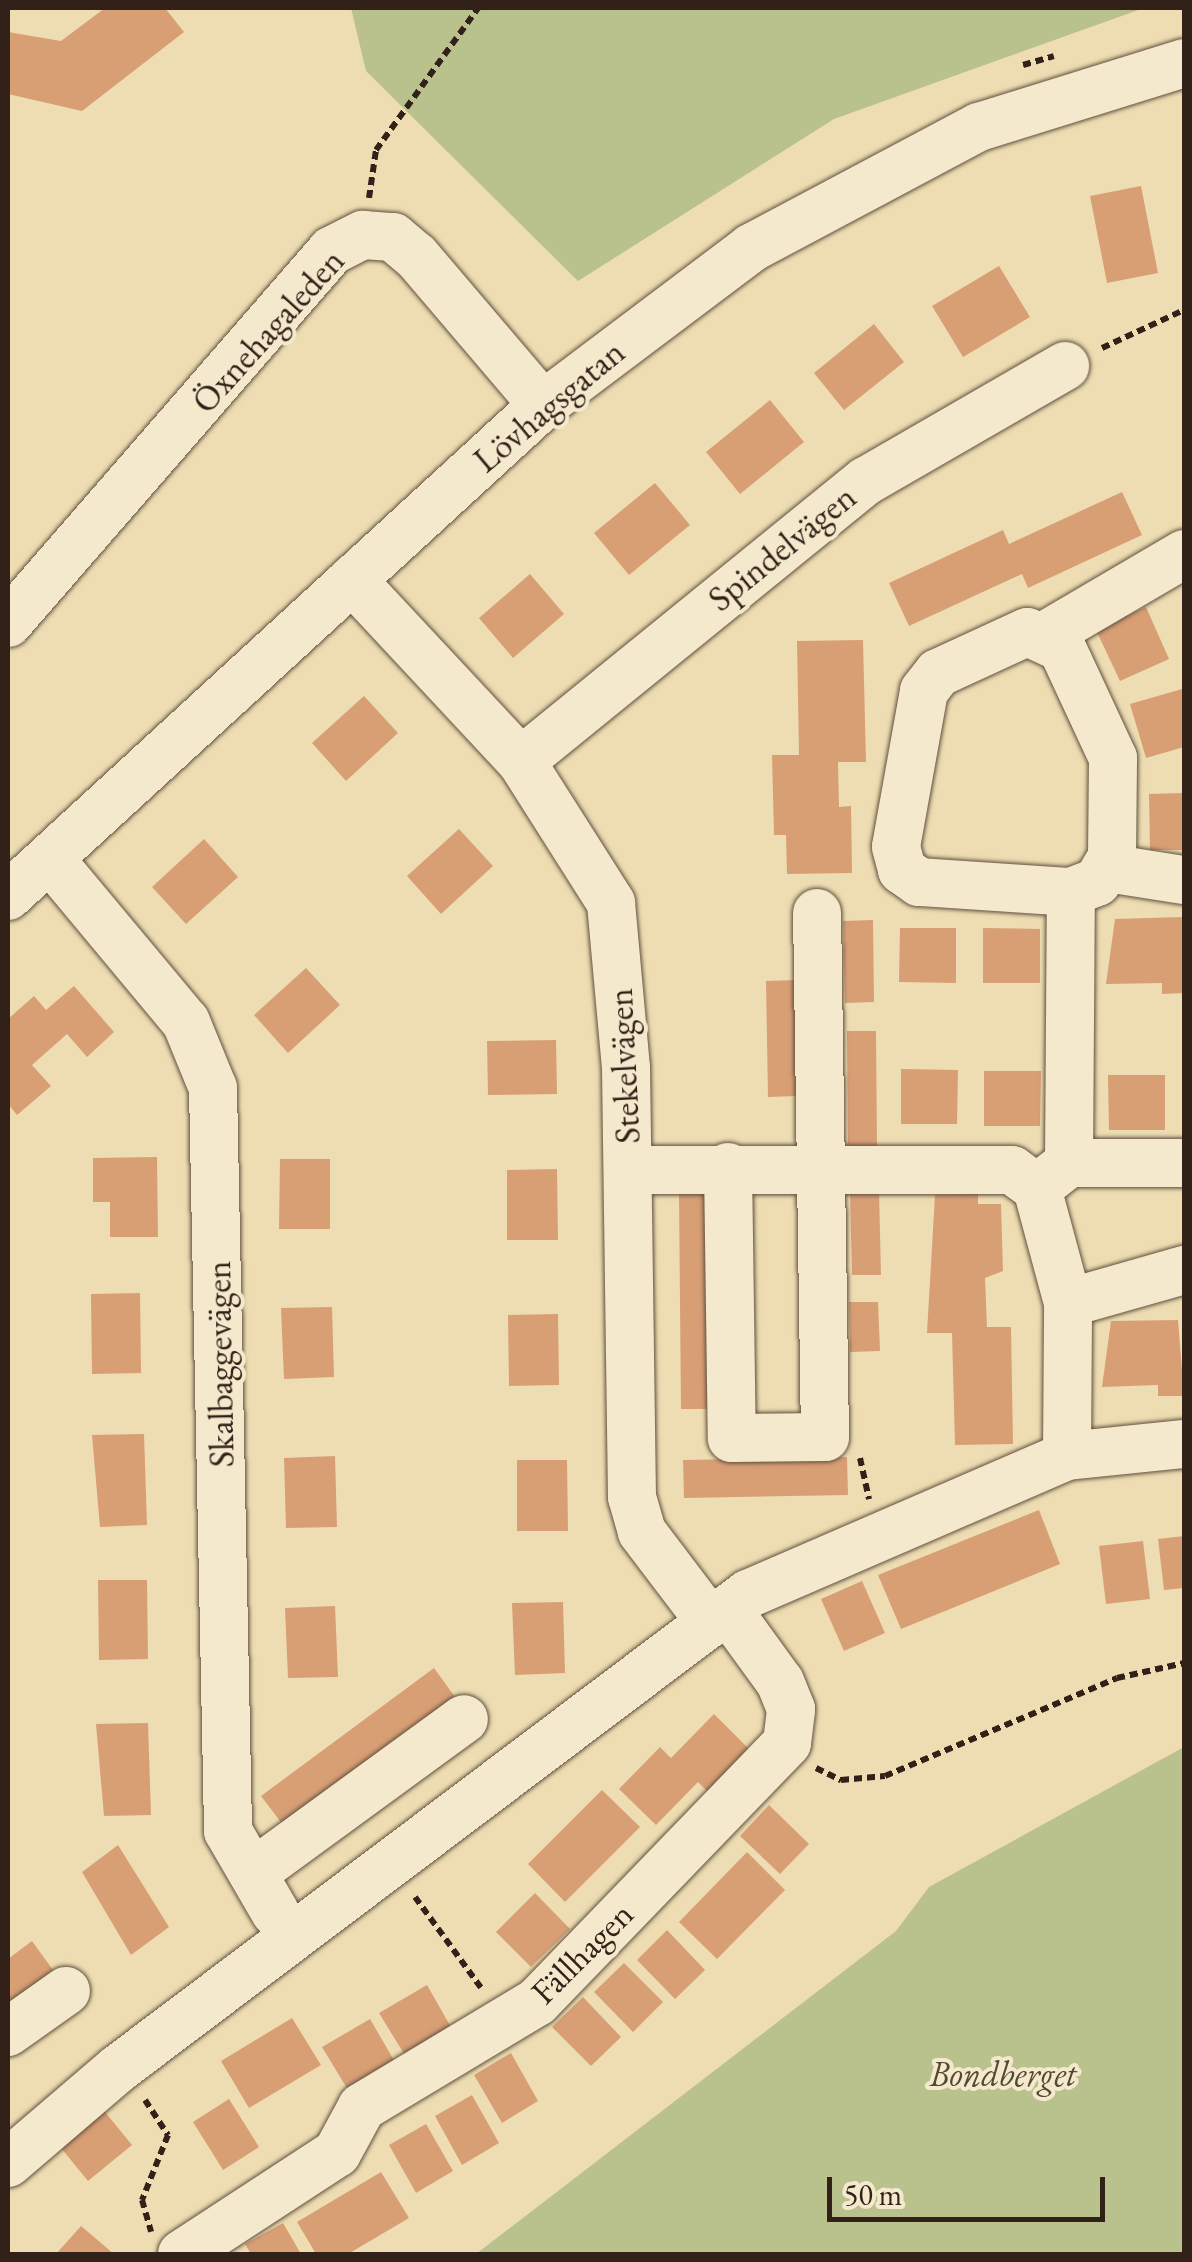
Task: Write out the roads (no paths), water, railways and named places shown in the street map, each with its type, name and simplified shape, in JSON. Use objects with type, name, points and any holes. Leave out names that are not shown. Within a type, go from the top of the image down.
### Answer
[{"type":"street","name":"Lövhagsgatan","points":[[8,896],[543,405],[751,248],[880,174],[1002,117],[1184,64]]},
{"type":"street","name":"Öxnehagaleden","points":[[8,623],[331,251],[362,236],[393,238],[416,256],[543,405]]},
{"type":"street","name":"Spindelvägen","points":[[521,761],[866,481],[1065,366]]},
{"type":"street","points":[[1184,554],[1046,635],[1006,638],[938,673],[924,691],[896,847],[902,870],[919,882],[1184,880]]},
{"type":"street","name":"Stekelvägen","points":[[352,580],[521,761],[611,903],[629,1170],[632,1497],[642,1532],[719,1616]]},
{"type":"street","points":[[1046,635],[1062,648],[1113,758],[1116,841],[1089,880],[1053,1175],[1068,1304],[1067,1456]]},
{"type":"street","name":"Skalbaggevägen","points":[[50,860],[186,1022],[214,1088],[225,1788],[228,1832],[264,1892],[464,1718]]},
{"type":"street","points":[[728,1168],[732,1438],[825,1437],[816,913]]},
{"type":"street","points":[[629,1170],[821,1166],[1012,1170],[1053,1175],[1184,1162]]},
{"type":"street","points":[[1068,1304],[1184,1270]]},
{"type":"street","points":[[8,2163],[119,2068],[719,1616],[879,1538],[1067,1456],[1184,1444]]},
{"type":"street","name":"Fällhagen","points":[[173,2252],[336,2154],[362,2107],[538,2002],[787,1743],[792,1708],[780,1682],[719,1616]]},
{"type":"street","points":[[8,2032],[66,1991]]},
{"type":"park label","name":"Bondberget","points":[[1003,2074]]}]
